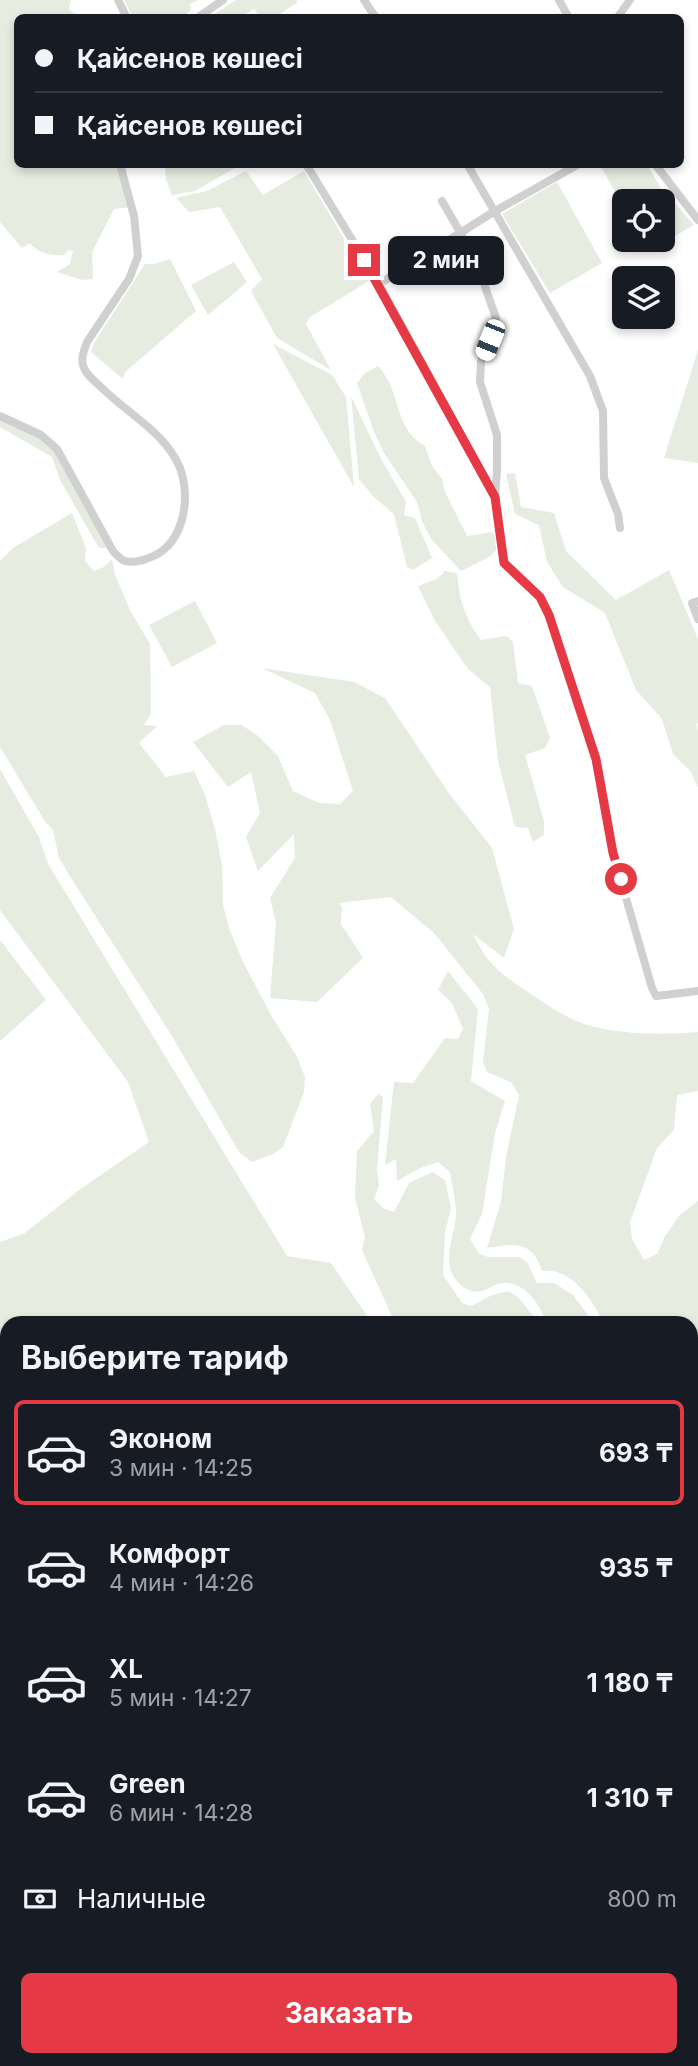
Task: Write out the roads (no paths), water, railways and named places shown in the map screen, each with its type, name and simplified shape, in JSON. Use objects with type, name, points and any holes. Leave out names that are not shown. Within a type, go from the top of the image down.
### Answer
[{"type":"street","points":[[208,4],[223,0]]},
{"type":"street","points":[[0,416],[41,435],[58,449],[113,551],[125,561],[139,562],[153,557],[170,542],[180,526],[186,503],[179,467],[164,442],[111,398],[83,366],[83,353],[88,342],[129,279],[138,256],[134,216],[121,168]]},
{"type":"street","points":[[308,168],[379,284],[495,497]]},
{"type":"street","points":[[469,168],[590,376],[601,403],[604,420],[604,478],[618,514],[620,528]]},
{"type":"street","points":[[379,284],[495,211],[572,168]]},
{"type":"street","points":[[658,168],[698,220]]},
{"type":"street","points":[[442,201],[475,258],[496,318],[481,361],[480,382],[497,435],[498,472],[495,497],[504,563],[540,597],[549,615],[596,759],[613,853],[652,988],[656,996],[698,991]]},
{"type":"street","points":[[698,601],[692,603],[698,619]]}]
